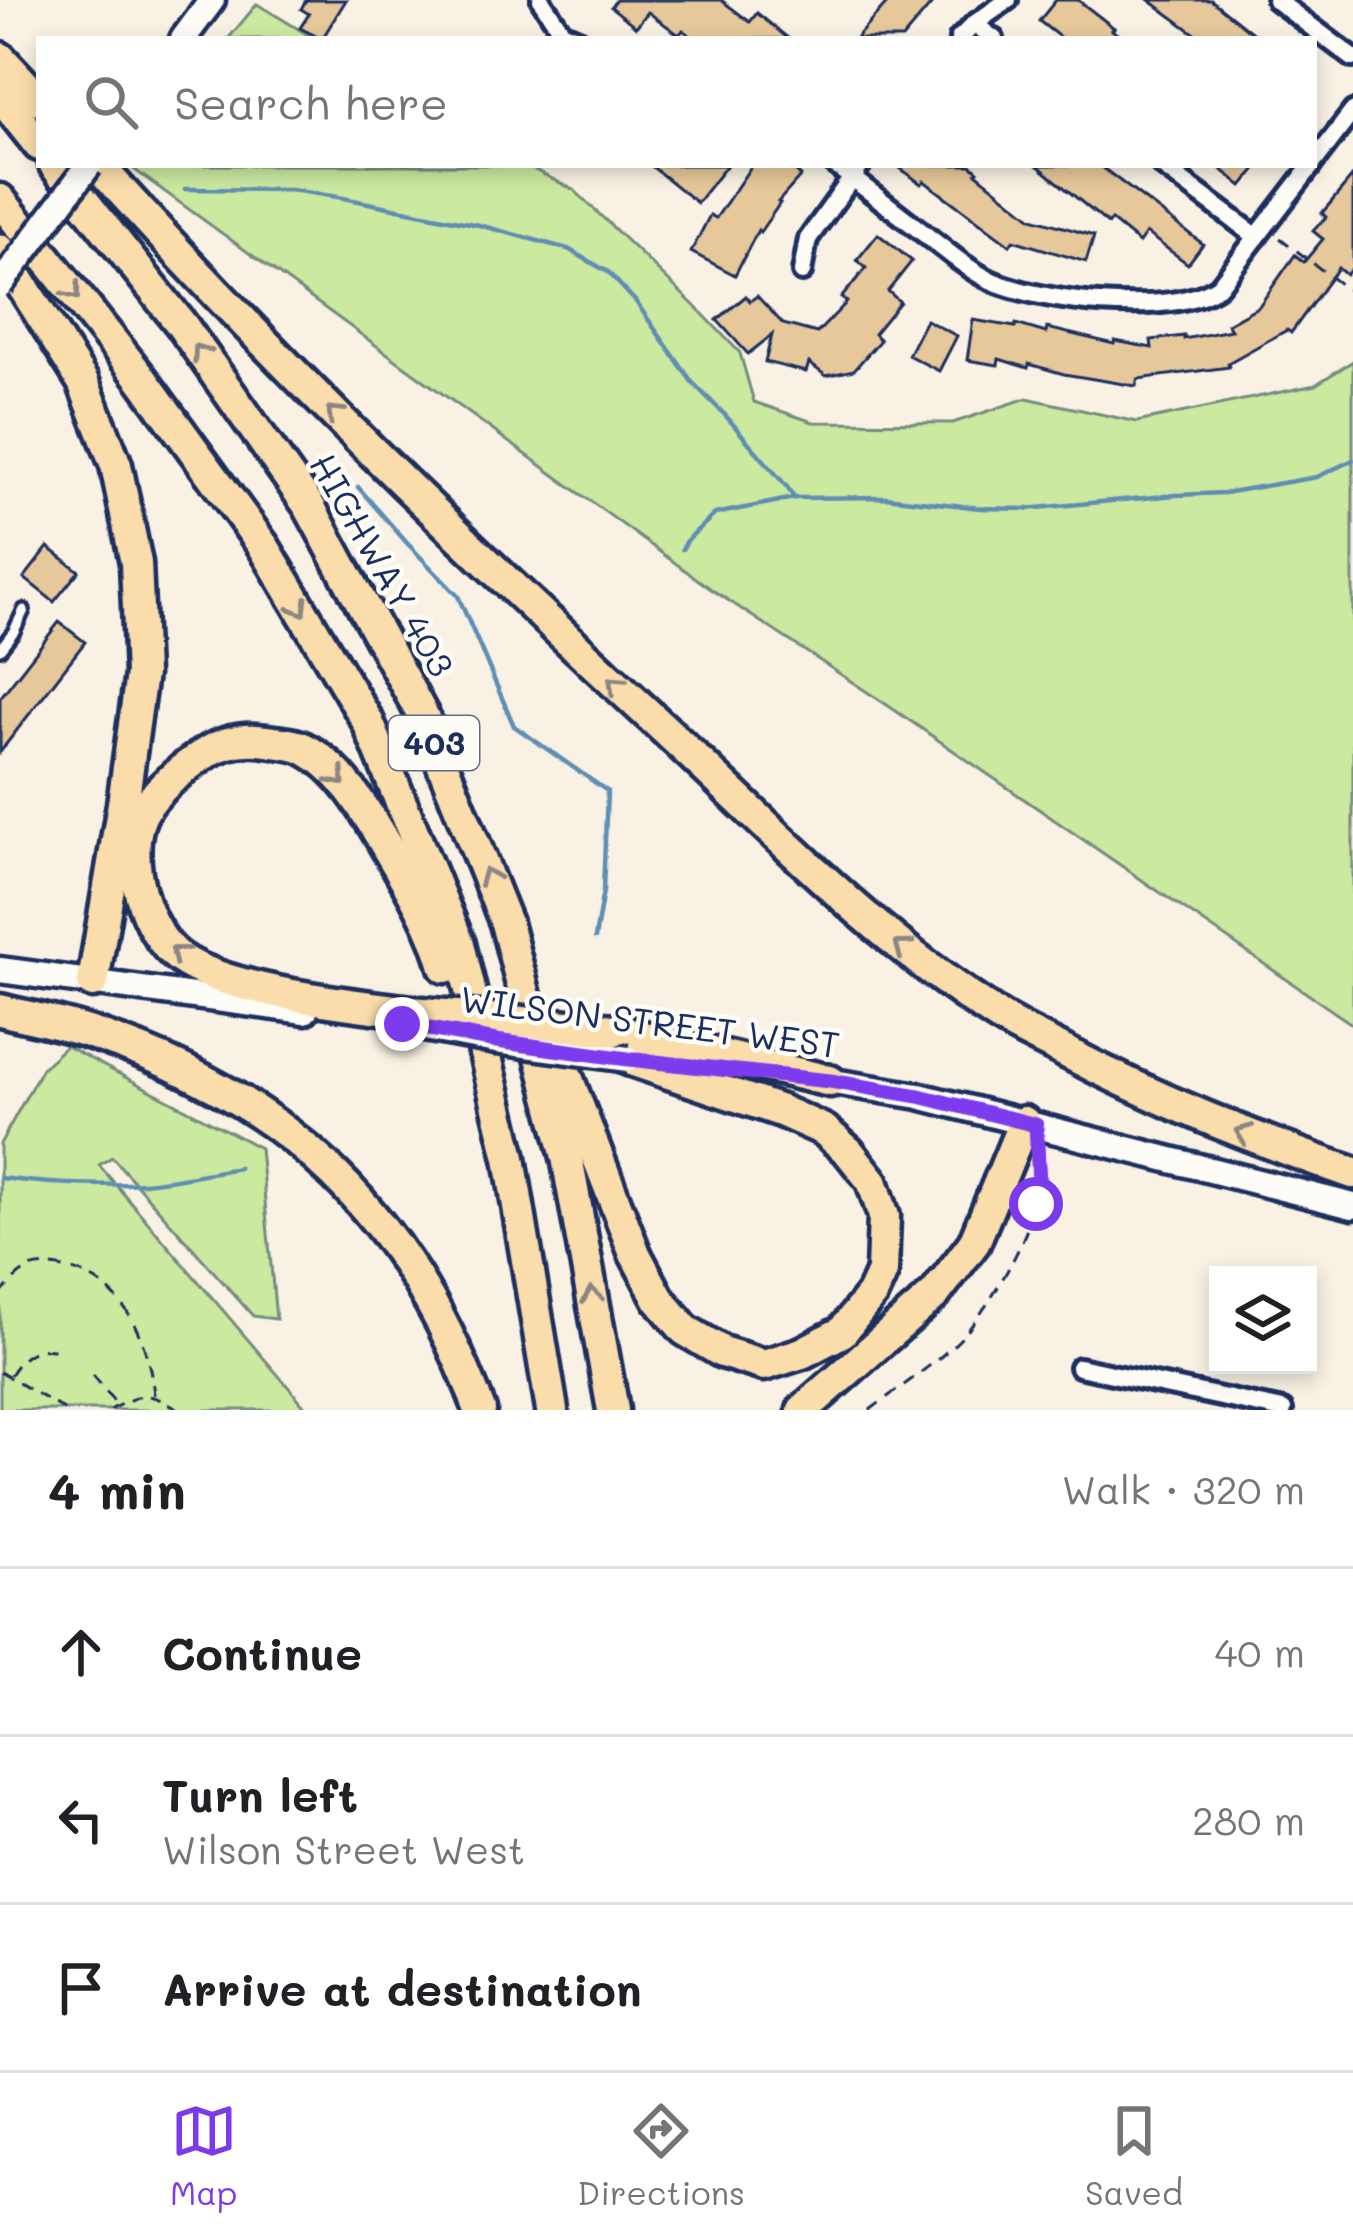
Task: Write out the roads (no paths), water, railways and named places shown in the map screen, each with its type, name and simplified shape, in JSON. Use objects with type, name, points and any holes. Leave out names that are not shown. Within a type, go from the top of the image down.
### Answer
[{"type":"highway","points":[[0,58],[36,97]]},
{"type":"highway","points":[[0,96],[36,142]]},
{"type":"highway","name":"HIGHWAY 403","points":[[57,168],[181,324],[309,506],[423,716],[506,922],[567,1157],[613,1410]]},
{"type":"highway","points":[[97,168],[358,437],[893,942],[999,1017],[1125,1084],[1353,1173]]},
{"type":"highway","name":"403","points":[[0,200],[142,379],[264,547],[368,722],[459,944],[511,1158],[551,1410]]},
{"type":"highway","points":[[0,250],[83,382],[116,465],[136,563],[141,674],[94,982]]},
{"type":"highway","points":[[551,1410],[498,1176],[442,957],[416,899],[371,820],[335,771],[301,747],[251,739],[217,745],[161,790],[141,817],[136,848],[138,887],[154,931],[178,958],[211,974],[406,1018],[614,1030],[830,1081]]},
{"type":"highway","points":[[506,922],[634,1254],[659,1299],[685,1330],[722,1352],[764,1364],[802,1354],[842,1332],[872,1294],[882,1272],[884,1216],[872,1181],[824,1130],[628,1059]]},
{"type":"highway","points":[[0,1010],[95,1034],[178,1066],[252,1107],[318,1156],[369,1210],[423,1285],[480,1410]]},
{"type":"highway","points":[[803,1410],[935,1294],[974,1243],[1030,1123]]},
{"type":"main road","points":[[185,36],[212,0]]},
{"type":"main road","points":[[0,284],[92,168]]},
{"type":"main road","name":"WILSON STREET WEST","points":[[0,970],[406,1018],[496,1041],[919,1096],[1353,1206]]},
{"type":"street","points":[[541,0],[562,32],[571,36]]},
{"type":"street","points":[[962,36],[1008,0]]},
{"type":"street","points":[[1276,0],[1353,58]]},
{"type":"street","points":[[974,24],[990,36]]},
{"type":"street","points":[[1317,159],[1353,111]]},
{"type":"street","points":[[1165,168],[1257,237]]},
{"type":"street","points":[[802,272],[808,238],[856,171],[984,278],[1023,291],[1114,305],[1199,297],[1219,286],[1310,168]]},
{"type":"street","points":[[1078,1367],[1282,1410]]},
{"type":"lane","points":[[0,649],[24,610]]},
{"type":"waterway","points":[[185,189],[291,190],[338,197],[479,225],[568,249],[608,272],[636,302],[692,382],[794,498]]},
{"type":"waterway","points":[[682,549],[715,514],[794,498],[886,497],[1026,509],[1224,493],[1317,477],[1353,460]]},
{"type":"waterway","points":[[358,487],[458,596],[514,726],[607,791],[603,891],[595,938]]},
{"type":"waterway","points":[[0,1178],[126,1184],[239,1168]]}]
